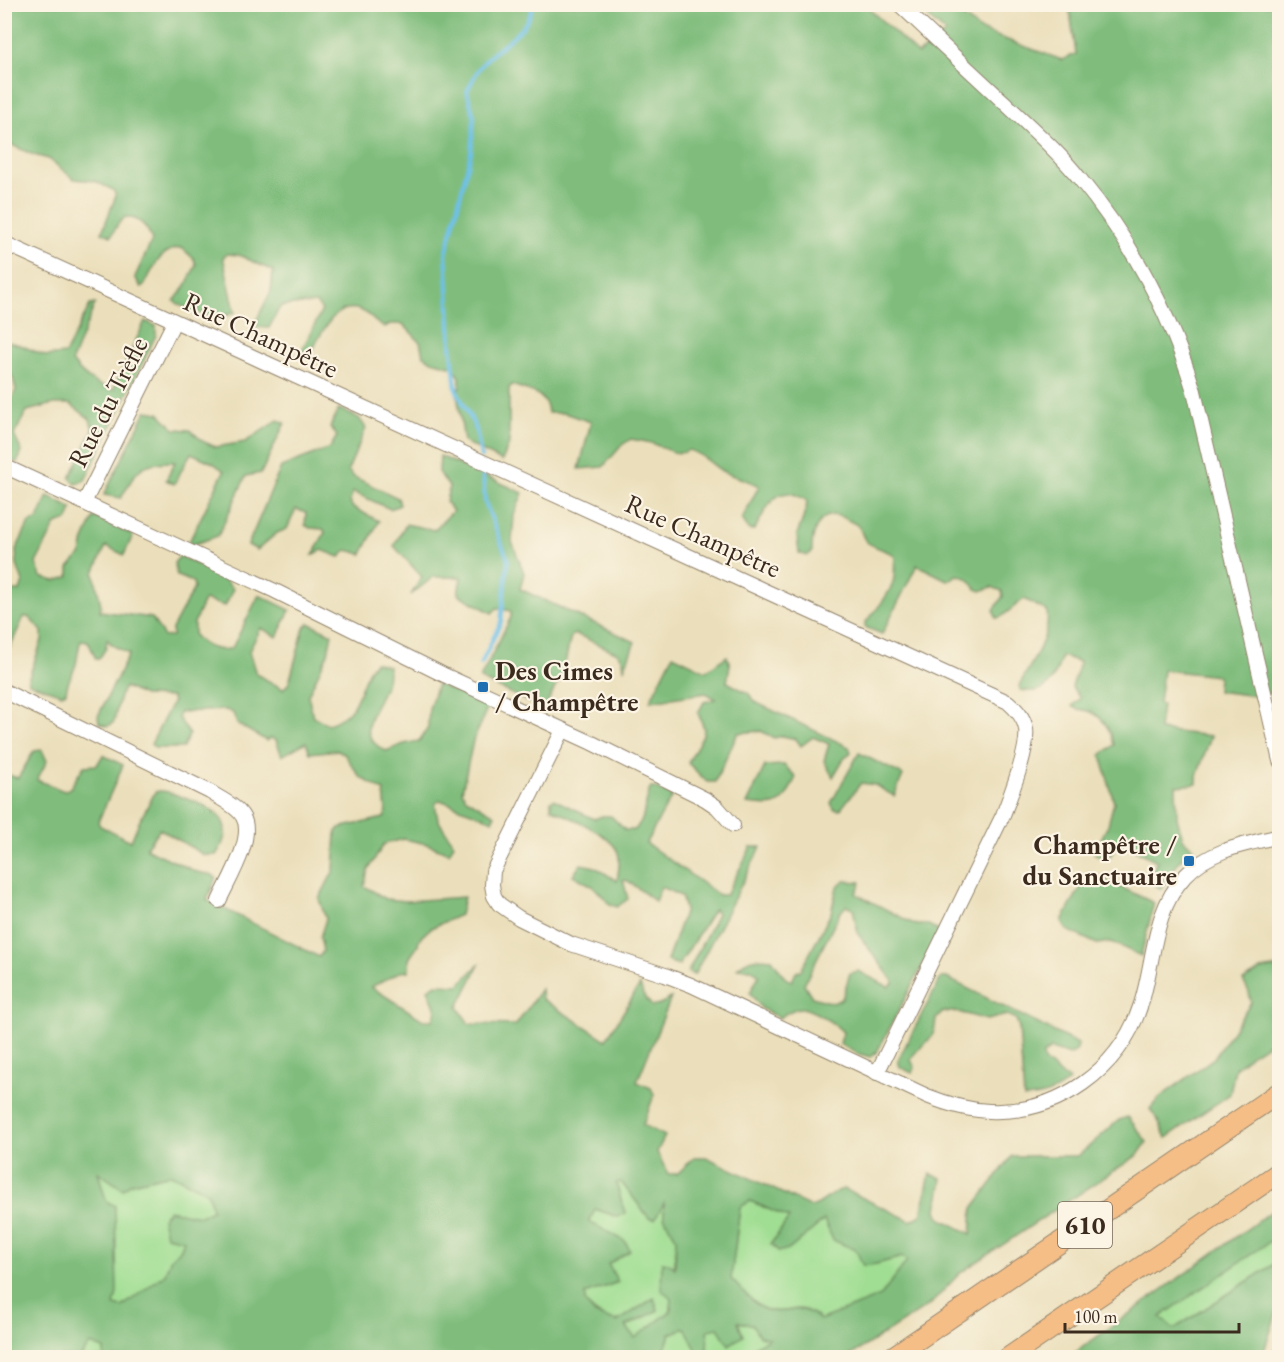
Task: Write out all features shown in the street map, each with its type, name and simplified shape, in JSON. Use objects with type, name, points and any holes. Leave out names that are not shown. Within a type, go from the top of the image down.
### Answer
[{"type":"highway","name":"610","points":[[891,1358],[1280,1092]]},
{"type":"highway","name":"610","points":[[1008,1358],[1280,1172]]},
{"type":"street","points":[[899,4],[1033,129],[1068,165],[1126,242],[1154,292],[1177,342],[1196,401],[1280,761]]},
{"type":"street","name":"Rue Champêtre","points":[[4,243],[1008,702],[1016,709],[1026,728],[1026,737],[1013,790],[1004,815],[877,1073]]},
{"type":"street","name":"Rue du Trèfle","points":[[84,503],[174,321]]},
{"type":"street","points":[[4,466],[266,587],[442,674],[705,799],[717,807],[733,825]]},
{"type":"street","points":[[4,691],[210,792],[238,810],[246,825],[246,834],[243,848],[219,901]]},
{"type":"street","points":[[563,730],[493,871],[492,885],[499,904],[514,915],[560,939],[685,982],[877,1073],[940,1101],[970,1109],[1020,1110],[1036,1106],[1068,1094],[1095,1074],[1118,1050],[1127,1035],[1145,990],[1160,916],[1170,895],[1194,867],[1215,855],[1280,836]]},
{"type":"green space","points":[[5,5],[865,5],[918,54],[946,33],[914,5],[949,5],[980,30],[1062,60],[1076,54],[1069,5],[1279,5],[1279,724],[1272,693],[1256,696],[1217,691],[1218,676],[1163,670],[1159,730],[1211,736],[1197,776],[1197,784],[1176,786],[1177,818],[1183,839],[1195,850],[1179,861],[1162,889],[1148,881],[1157,861],[1123,843],[1114,849],[1111,855],[1100,856],[1094,853],[1108,825],[1114,802],[1101,755],[1114,745],[1109,730],[1100,718],[1091,712],[1072,706],[1080,698],[1072,687],[1080,662],[1062,656],[1053,678],[1044,688],[1030,691],[1021,690],[1019,686],[1043,641],[1047,611],[1024,599],[1001,617],[996,618],[994,610],[1003,596],[1002,591],[992,587],[981,591],[976,589],[966,577],[956,575],[951,580],[947,580],[917,565],[882,634],[865,627],[865,623],[893,583],[895,557],[867,542],[858,526],[837,516],[824,518],[819,523],[813,536],[812,552],[807,556],[799,553],[797,535],[807,501],[796,495],[788,493],[774,499],[754,530],[749,530],[742,519],[759,486],[722,471],[689,450],[680,453],[631,439],[622,445],[603,467],[579,469],[591,422],[564,413],[548,413],[547,406],[540,397],[531,391],[512,385],[509,388],[509,444],[502,461],[464,442],[457,393],[460,377],[453,367],[432,361],[423,355],[420,342],[403,324],[390,324],[385,327],[366,313],[356,309],[347,309],[331,319],[311,353],[304,354],[302,350],[322,310],[316,303],[280,307],[269,328],[253,327],[271,291],[273,271],[239,255],[227,254],[223,257],[235,312],[228,315],[203,314],[187,309],[174,301],[185,287],[196,265],[194,259],[182,248],[174,249],[163,256],[144,286],[141,287],[135,277],[152,240],[142,224],[135,219],[125,217],[111,236],[102,232],[115,198],[113,190],[95,181],[74,179],[49,159],[5,142]]},
{"type":"green space","points":[[95,304],[72,361],[85,375],[101,386],[113,390],[145,321],[156,326],[156,335],[85,480],[76,484],[70,478],[93,430],[90,419],[70,404],[54,404],[27,411],[14,435],[22,452],[17,463],[5,456],[5,412],[16,390],[5,363],[5,341],[46,356],[65,354],[90,305]]},
{"type":"green space","points":[[339,409],[359,418],[366,428],[348,470],[352,476],[398,498],[400,505],[390,509],[353,492],[350,501],[352,507],[379,521],[362,554],[347,550],[340,557],[322,550],[313,555],[325,532],[323,529],[310,528],[305,525],[306,513],[296,509],[287,529],[277,533],[257,550],[248,545],[281,467],[330,448],[337,436],[330,427]]},
{"type":"green space","points":[[146,411],[159,413],[175,429],[190,430],[204,442],[216,447],[245,442],[278,420],[285,423],[261,473],[246,476],[218,536],[191,545],[189,542],[224,471],[191,453],[174,484],[166,480],[175,462],[163,462],[140,469],[121,498],[104,495]]},
{"type":"green space","points":[[440,456],[523,493],[514,515],[512,542],[524,573],[520,589],[635,642],[624,669],[623,660],[618,653],[576,634],[571,636],[563,672],[544,709],[480,679],[511,617],[511,611],[497,608],[492,613],[458,594],[461,577],[433,577],[411,595],[422,577],[394,546],[406,524],[434,530],[453,511],[446,502],[449,487],[439,472]]},
{"type":"green space","points":[[48,496],[72,509],[68,520],[56,524],[36,563],[41,577],[55,581],[69,577],[69,568],[81,554],[84,540],[94,517],[133,535],[124,555],[106,546],[94,573],[101,605],[100,611],[152,618],[164,637],[172,636],[172,629],[194,588],[193,582],[177,576],[174,563],[180,556],[222,577],[233,589],[225,606],[204,600],[194,623],[194,635],[206,645],[221,650],[232,648],[259,595],[290,610],[277,637],[261,628],[249,651],[256,674],[283,689],[289,683],[304,628],[309,623],[332,634],[328,653],[308,695],[313,717],[328,724],[340,719],[354,705],[364,679],[375,662],[388,666],[387,681],[368,728],[375,744],[386,751],[419,741],[428,728],[429,709],[437,684],[488,706],[473,741],[462,791],[466,798],[495,815],[492,820],[440,800],[435,804],[438,820],[454,844],[449,853],[427,844],[404,839],[384,844],[368,870],[364,886],[386,899],[406,901],[464,897],[460,915],[431,928],[420,938],[409,959],[409,971],[400,972],[371,987],[423,1020],[433,1020],[436,1010],[428,989],[436,984],[459,985],[480,963],[458,1007],[469,1024],[516,1025],[541,989],[542,999],[606,1040],[640,985],[643,995],[652,1006],[657,1006],[671,998],[637,1082],[651,1088],[654,1095],[643,1125],[665,1136],[657,1152],[668,1174],[677,1174],[695,1157],[706,1157],[811,1207],[844,1189],[911,1221],[921,1215],[930,1174],[942,1178],[937,1210],[940,1218],[971,1234],[973,1208],[1012,1156],[1078,1156],[1119,1120],[1128,1117],[1147,1142],[1138,1155],[960,1273],[931,1304],[848,1357],[744,1357],[743,1354],[769,1338],[759,1336],[752,1324],[738,1322],[743,1336],[729,1345],[718,1328],[708,1330],[707,1351],[700,1357],[685,1328],[670,1334],[666,1346],[652,1358],[104,1358],[104,1349],[90,1344],[80,1357],[5,1357],[5,774],[18,778],[34,751],[42,750],[47,761],[37,780],[64,791],[70,788],[84,766],[97,765],[103,755],[123,765],[98,822],[100,826],[131,841],[155,792],[168,792],[213,811],[224,824],[225,833],[223,843],[216,855],[204,855],[160,829],[147,849],[197,872],[213,875],[216,878],[207,900],[319,957],[323,951],[320,937],[326,919],[319,899],[334,870],[336,832],[339,828],[384,818],[386,812],[384,791],[360,777],[345,755],[338,750],[310,753],[306,742],[282,756],[276,740],[270,738],[267,741],[237,724],[233,713],[227,710],[180,712],[178,717],[189,734],[183,748],[155,748],[151,744],[173,701],[171,697],[144,696],[125,687],[120,696],[114,722],[108,726],[99,723],[98,716],[129,654],[112,645],[107,639],[106,648],[99,659],[96,659],[88,641],[81,640],[76,664],[66,692],[62,694],[29,683],[28,680],[42,640],[42,631],[28,617],[24,617],[5,653],[4,580],[12,591],[20,591],[23,582],[17,565],[16,550],[29,523],[38,519]],"holes":[[[98,1172],[123,1189],[131,1183],[171,1174],[209,1195],[212,1210],[200,1216],[169,1210],[162,1218],[166,1236],[184,1240],[181,1249],[171,1258],[165,1274],[122,1307],[114,1305],[117,1293],[115,1206],[106,1201]],[[621,1182],[649,1218],[655,1219],[664,1203],[664,1217],[676,1238],[675,1268],[662,1262],[661,1290],[672,1298],[671,1311],[635,1338],[626,1326],[658,1310],[654,1298],[617,1322],[595,1314],[585,1302],[585,1294],[618,1282],[608,1264],[630,1251],[625,1241],[589,1222],[595,1209],[618,1217],[625,1213],[616,1183]],[[750,1201],[789,1218],[771,1244],[779,1252],[791,1248],[824,1220],[833,1240],[856,1250],[863,1266],[902,1257],[907,1261],[881,1296],[820,1320],[799,1309],[782,1312],[767,1310],[753,1301],[731,1279],[740,1207]]]},
{"type":"green space","points":[[673,655],[706,671],[727,656],[730,665],[727,682],[748,693],[757,703],[849,747],[851,752],[843,760],[833,777],[824,761],[829,744],[813,737],[801,746],[796,739],[783,736],[774,738],[761,731],[738,733],[715,782],[707,782],[688,763],[703,735],[704,728],[698,713],[704,702],[716,699],[706,693],[650,701]]},
{"type":"green space","points":[[859,753],[903,775],[894,796],[875,785],[861,783],[840,810],[834,809],[831,803]]},
{"type":"green space","points":[[784,765],[796,777],[783,800],[767,806],[747,804],[765,766]]},
{"type":"green space","points":[[650,788],[672,796],[646,843],[719,895],[726,895],[751,847],[761,847],[694,975],[688,972],[717,914],[714,909],[679,965],[667,961],[685,910],[681,896],[661,887],[655,901],[628,881],[623,880],[628,899],[617,907],[610,904],[594,887],[573,875],[581,864],[595,867],[617,881],[619,860],[614,846],[599,833],[551,808],[551,801],[554,799],[594,819],[611,816],[625,830],[635,830],[642,820]]},
{"type":"green space","points":[[1089,872],[1154,903],[1141,956],[1111,942],[1097,944],[1067,930],[1062,921]]},
{"type":"green space","points":[[845,881],[861,882],[856,894],[916,925],[929,925],[940,932],[877,1052],[870,1057],[856,1053],[840,1044],[843,1032],[812,1011],[798,1008],[779,1018],[762,1009],[750,993],[759,975],[752,969],[737,968],[753,959],[772,959],[785,978],[792,981],[796,972],[801,970],[831,913],[837,887]],"holes":[[[846,906],[853,908],[858,934],[894,982],[889,987],[858,971],[850,973],[842,999],[833,1003],[812,997],[804,984],[840,913]]]},
{"type":"green space","points":[[1279,967],[1279,1037],[1253,1053],[1235,1068],[1230,1094],[1166,1138],[1150,1109],[1159,1098],[1214,1058],[1251,1003],[1249,992],[1243,981],[1261,970]]},
{"type":"green space","points":[[941,978],[947,978],[1078,1044],[1077,1050],[1070,1055],[1051,1049],[1043,1054],[1044,1061],[1069,1081],[1048,1094],[1024,1098],[1019,1028],[1016,1019],[1007,1015],[987,1020],[958,1012],[943,1012],[936,1019],[932,1035],[914,1054],[911,1060],[915,1068],[912,1073],[900,1067],[898,1060]]},
{"type":"green space","points":[[98,1172],[123,1189],[131,1183],[171,1174],[209,1195],[212,1210],[200,1216],[181,1249],[171,1258],[165,1274],[122,1307],[114,1305],[106,1201]]},
{"type":"green space","points":[[621,1182],[650,1218],[664,1202],[664,1217],[676,1238],[671,1311],[635,1338],[626,1327],[658,1310],[628,1319],[610,1320],[602,1317],[585,1302],[585,1294],[618,1282],[608,1264],[625,1241],[589,1223],[595,1209],[618,1217],[625,1213],[616,1183]]},
{"type":"green space","points":[[750,1201],[789,1218],[771,1244],[791,1247],[824,1220],[833,1240],[856,1250],[876,1264],[903,1257],[907,1261],[881,1296],[820,1320],[805,1310],[775,1312],[767,1310],[753,1301],[731,1279],[740,1207]]},
{"type":"green space","points":[[1279,1206],[1279,1235],[1160,1317],[1174,1329],[1279,1261],[1279,1306],[1262,1357],[1069,1357]]},
{"type":"green space","points":[[1279,1235],[1279,1261],[1174,1329],[1160,1317]]},
{"type":"green space","points":[[737,1322],[752,1324],[770,1338],[744,1354],[744,1357],[652,1358],[666,1346],[670,1334],[685,1328],[707,1351],[707,1330]]},
{"type":"green space","points":[[90,1344],[104,1349],[104,1357],[80,1358]]},
{"type":"waterway","points":[[481,457],[476,429],[456,389],[446,254],[471,152],[474,117],[467,91],[481,66],[525,24],[533,4]]},
{"type":"waterway","points":[[481,664],[501,622],[508,560],[485,502],[482,464]]},
{"type":"place","name":"Des Cimes / Champêtre","points":[[483,687]]},
{"type":"place","name":"Champêtre / du Sanctuaire","points":[[1189,861]]}]
